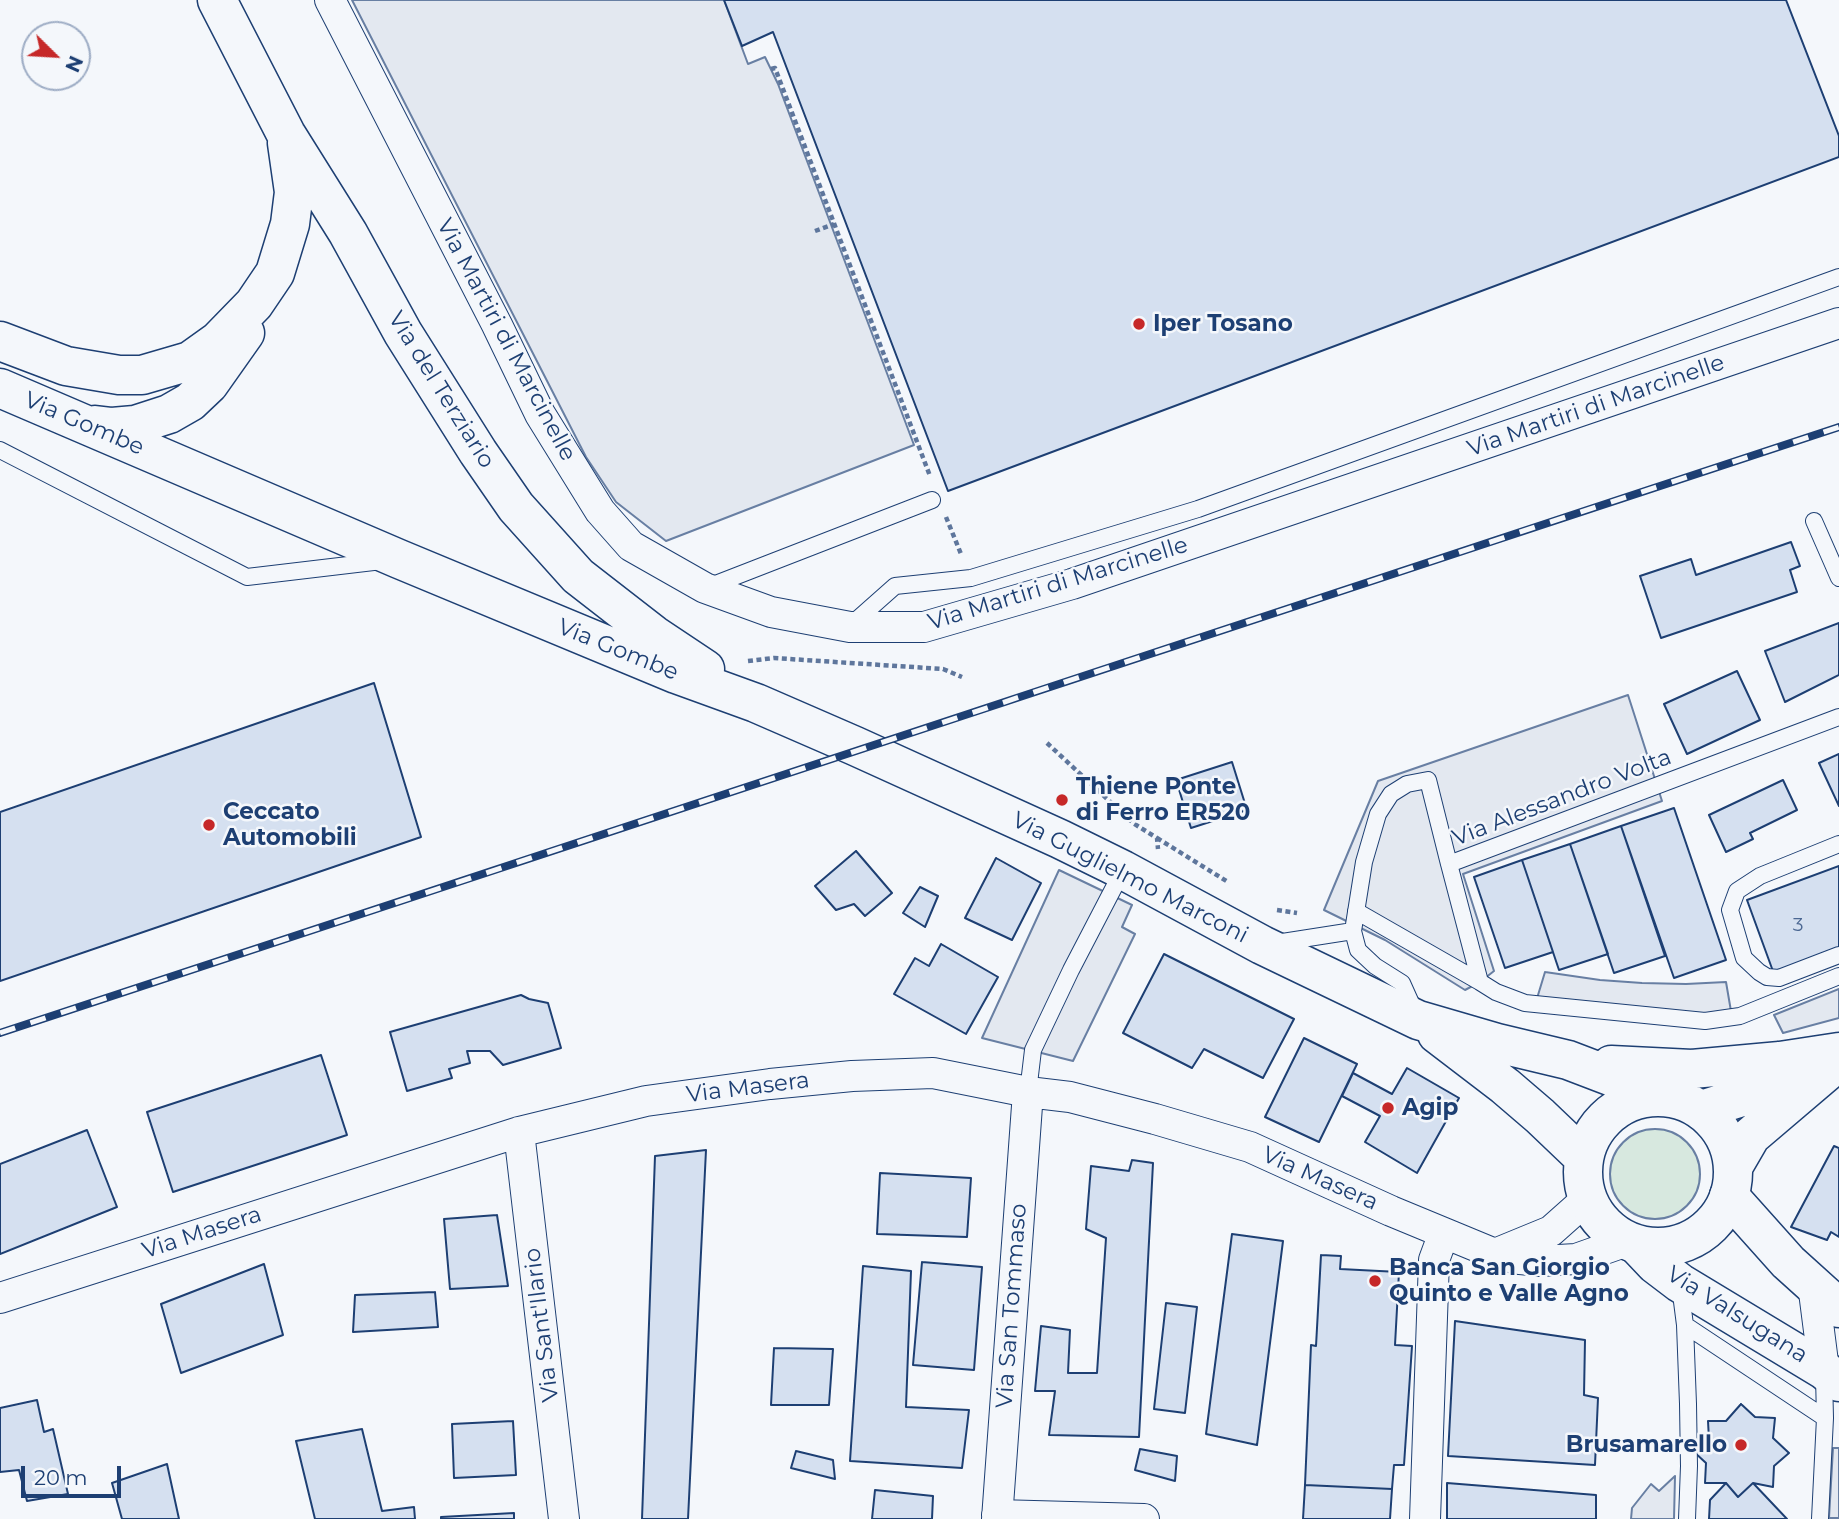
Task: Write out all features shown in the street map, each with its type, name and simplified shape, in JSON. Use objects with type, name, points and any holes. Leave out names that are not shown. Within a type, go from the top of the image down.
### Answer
[{"type":"main road","name":"Via del Terziario","points":[[217,0],[286,134],[348,233],[410,344],[516,507],[578,576],[654,635],[756,703]]},
{"type":"main road","points":[[86,425],[135,425],[169,414],[190,402],[209,384],[255,318],[275,272],[290,224],[294,192],[286,134]]},
{"type":"main road","points":[[0,341],[66,366],[142,376],[190,361],[218,341],[254,303],[275,272]]},
{"type":"main road","name":"Via Gombe","points":[[0,388],[399,559],[676,674],[756,703],[839,740]]},
{"type":"main road","name":"Via Guglielmo Marconi","points":[[839,740],[1060,839],[1161,891],[1267,927],[1419,1020],[1505,1086],[1584,1158]]},
{"type":"main road","name":"Via Guglielmo Marconi","points":[[1419,1020],[1567,1060],[1701,1110]]},
{"type":"main road","points":[[1701,1110],[1755,1093],[1839,1056]]},
{"type":"main road","points":[[1632,1243],[1651,1248],[1680,1245],[1693,1239],[1715,1221],[1723,1209],[1731,1182],[1751,1136],[1839,1056]]},
{"type":"main road","name":"Via Guglielmo Marconi","points":[[1567,1060],[1692,1069],[1839,1056]]},
{"type":"main road","name":"Via Guglielmo Marconi","points":[[1632,1243],[1602,1224],[1587,1199],[1583,1186],[1587,1144],[1613,1111],[1624,1104],[1638,1099],[1665,1097]]},
{"type":"main road","points":[[1701,1110],[1711,1119],[1726,1141],[1731,1182],[1788,1262],[1832,1302]]},
{"type":"main road","name":"Via Valsugana","points":[[1632,1243],[1680,1283],[1831,1376]]},
{"type":"street","name":"Via Martiri di Marcinelle","points":[[330,0],[485,300],[540,414],[600,511],[631,546],[705,588],[771,612],[850,627],[924,627],[1072,584],[1839,323]]},
{"type":"street","name":"Via Masera","points":[[0,1298],[519,1132],[646,1101],[770,1084],[852,1076],[933,1073],[1028,1092],[1070,1097],[1250,1147],[1495,1254],[1541,1261],[1576,1259],[1632,1243]]},
{"type":"street","name":"Via San Tommaso","points":[[997,1517],[1028,1092]]},
{"type":"street","name":"Via Sant'Ilario","points":[[519,1132],[564,1519]]},
{"type":"street","points":[[1495,1254],[1551,1231],[1587,1199]]},
{"type":"street","points":[[1424,1519],[1434,1260],[1444,1233]]},
{"type":"street","points":[[1831,1376],[1832,1302]]},
{"type":"street","points":[[997,1517],[1144,1519]]},
{"type":"lane","points":[[850,627],[895,586],[971,578],[1198,509],[1839,277]]},
{"type":"lane","name":"Via Gombe","points":[[0,450],[247,577],[399,559]]},
{"type":"lane","points":[[705,588],[936,498]]},
{"type":"lane","points":[[1814,521],[1839,578]]},
{"type":"lane","name":"Via Alessandro Volta","points":[[1480,982],[1449,864],[1839,717]]},
{"type":"lane","points":[[1419,1020],[1402,983],[1358,950],[1353,931],[1364,862],[1378,814],[1391,794],[1406,784],[1428,780],[1449,864]]},
{"type":"lane","points":[[1839,844],[1760,877],[1737,891],[1730,910],[1744,958],[1767,977],[1779,978],[1839,955]]},
{"type":"lane","points":[[1028,1092],[1033,1050],[1123,870]]},
{"type":"lane","points":[[1356,911],[1496,992],[1525,1003],[1705,1021],[1740,1016],[1839,976]]},
{"type":"lane","points":[[1267,927],[1353,931]]},
{"type":"lane","points":[[1680,1283],[1685,1325],[1689,1466],[1687,1519]]},
{"type":"lane","points":[[1685,1325],[1825,1418]]},
{"type":"lane","points":[[1820,1519],[1825,1418],[1831,1376]]},
{"type":"path","points":[[771,69],[775,68],[936,498],[971,578]]},
{"type":"path","points":[[815,231],[834,224]]},
{"type":"path","points":[[774,658],[943,668],[962,677]]},
{"type":"path","points":[[1047,743],[1133,823],[1238,889]]},
{"type":"path","points":[[1157,838],[1161,891]]},
{"type":"path","points":[[1267,927],[1290,912]]},
{"type":"shaded area","points":[[352,0],[724,0],[748,64],[765,57],[778,84],[914,445],[666,541],[616,502],[586,457]]},
{"type":"shaded area","points":[[1628,695],[1662,801],[1463,874],[1494,971],[1480,982],[1465,990],[1385,940],[1324,910],[1378,781]]},
{"type":"shaded area","points":[[1059,870],[1132,905],[1122,927],[1135,934],[1073,1061],[982,1038]]},
{"type":"shaded area","points":[[1545,972],[1642,983],[1726,982],[1732,1017],[1535,1005]]},
{"type":"shaded area","points":[[1839,989],[1839,1018],[1783,1033],[1774,1015]]},
{"type":"shaded area","points":[[1646,1129],[1664,1129],[1680,1136],[1693,1149],[1700,1165],[1700,1183],[1693,1199],[1680,1212],[1664,1219],[1646,1219],[1630,1212],[1617,1199],[1610,1183],[1610,1165],[1617,1149],[1630,1136]]},
{"type":"shaded area","points":[[1833,1448],[1839,1448],[1839,1518],[1829,1518]]},
{"type":"shaded area","points":[[1675,1476],[1674,1519],[1631,1519],[1632,1508],[1651,1484],[1659,1491]]},
{"type":"building","name":"Iper Tosano","points":[[724,0],[1786,0],[1839,136],[1839,157],[948,491],[773,32],[742,46]]},
{"type":"building","points":[[1791,542],[1800,566],[1790,570],[1797,592],[1661,638],[1640,576],[1691,559],[1696,575]]},
{"type":"building","points":[[1839,623],[1839,675],[1785,702],[1765,651]]},
{"type":"building","points":[[1737,671],[1760,720],[1687,754],[1664,704]]},
{"type":"building","name":"Ceccato Automobili","points":[[374,683],[421,837],[0,981],[0,812]]},
{"type":"building","points":[[1839,754],[1839,806],[1819,763]]},
{"type":"building","points":[[1232,762],[1247,810],[1191,828],[1176,780]]},
{"type":"building","points":[[1783,780],[1797,810],[1750,833],[1753,839],[1726,852],[1709,815]]},
{"type":"building","points":[[1674,808],[1726,960],[1674,978],[1621,826]]},
{"type":"building","points":[[1621,826],[1665,956],[1614,973],[1570,844]]},
{"type":"building","points":[[1570,844],[1608,954],[1559,970],[1522,860]]},
{"type":"building","points":[[856,851],[892,893],[865,916],[854,904],[836,910],[815,886]]},
{"type":"building","points":[[996,858],[1041,883],[1012,940],[965,918]]},
{"type":"building","points":[[1522,860],[1553,952],[1505,968],[1474,877]]},
{"type":"building","points":[[1839,866],[1839,950],[1774,974],[1747,900]]},
{"type":"building","points":[[920,887],[938,896],[925,927],[903,913]]},
{"type":"building","points":[[941,944],[998,977],[966,1034],[894,994],[915,958],[929,966]]},
{"type":"building","points":[[1164,954],[1294,1019],[1263,1078],[1204,1049],[1192,1068],[1123,1033]]},
{"type":"building","points":[[521,995],[548,1003],[561,1048],[503,1065],[490,1051],[467,1051],[470,1063],[449,1069],[452,1078],[407,1091],[390,1032]]},
{"type":"building","points":[[1304,1038],[1357,1064],[1319,1142],[1265,1117]]},
{"type":"building","points":[[321,1055],[347,1135],[173,1192],[147,1112]]},
{"type":"building","points":[[1407,1068],[1459,1098],[1417,1173],[1365,1142],[1380,1116],[1342,1096],[1353,1073],[1392,1094]]},
{"type":"building","points":[[87,1130],[117,1207],[0,1254],[0,1164]]},
{"type":"building","points":[[1834,1146],[1839,1148],[1839,1237],[1831,1232],[1827,1240],[1791,1227]]},
{"type":"building","points":[[706,1150],[688,1519],[642,1519],[655,1156]]},
{"type":"building","points":[[1132,1160],[1153,1163],[1139,1437],[1049,1435],[1055,1391],[1035,1391],[1041,1326],[1070,1330],[1068,1373],[1097,1373],[1106,1238],[1086,1229],[1091,1166],[1129,1171]]},
{"type":"building","points":[[880,1173],[971,1178],[967,1237],[877,1234]]},
{"type":"building","points":[[497,1215],[508,1286],[450,1289],[444,1219]]},
{"type":"building","points":[[1232,1234],[1283,1241],[1257,1445],[1206,1434]]},
{"type":"building","points":[[1321,1255],[1341,1256],[1340,1269],[1399,1272],[1395,1345],[1412,1346],[1404,1465],[1394,1465],[1392,1489],[1305,1485],[1311,1345],[1316,1346]]},
{"type":"building","points":[[922,1262],[982,1267],[974,1370],[913,1365]]},
{"type":"building","points":[[264,1264],[283,1335],[181,1373],[161,1304]]},
{"type":"building","points":[[863,1266],[911,1271],[906,1407],[969,1410],[962,1468],[850,1461]]},
{"type":"building","points":[[435,1292],[438,1327],[353,1332],[355,1295]]},
{"type":"building","points":[[1166,1303],[1197,1307],[1185,1413],[1154,1409]]},
{"type":"building","points":[[1455,1321],[1585,1340],[1584,1395],[1598,1398],[1595,1465],[1448,1456]]},
{"type":"building","points":[[774,1348],[833,1349],[829,1405],[771,1405]]},
{"type":"building","points":[[37,1400],[44,1432],[53,1429],[68,1494],[27,1501],[19,1470],[0,1472],[0,1408]]},
{"type":"building","name":"Brusamarello","points":[[1741,1404],[1755,1417],[1775,1418],[1773,1438],[1789,1453],[1774,1466],[1773,1487],[1753,1483],[1738,1497],[1726,1483],[1705,1483],[1706,1463],[1693,1451],[1709,1440],[1708,1421],[1726,1421]]},
{"type":"building","points":[[513,1421],[516,1475],[454,1478],[452,1424]]},
{"type":"building","points":[[362,1429],[382,1511],[414,1507],[415,1519],[315,1519],[296,1441]]},
{"type":"building","points":[[1140,1449],[1177,1456],[1175,1481],[1135,1470]]},
{"type":"building","points":[[796,1451],[833,1460],[835,1479],[791,1468]]},
{"type":"building","points":[[167,1464],[179,1519],[122,1519],[112,1483]]},
{"type":"building","points":[[1447,1483],[1596,1495],[1596,1519],[1447,1519]]},
{"type":"building","points":[[1726,1483],[1738,1497],[1753,1483],[1787,1519],[1709,1519],[1710,1500]]},
{"type":"building","points":[[1305,1485],[1392,1489],[1390,1519],[1303,1519]]},
{"type":"building","points":[[875,1490],[933,1496],[932,1519],[872,1519]]},
{"type":"building","points":[[514,1513],[514,1519],[441,1519],[441,1517]]},
{"type":"railway","points":[[0,1033],[1839,427]]},
{"type":"place","name":"Iper Tosano","points":[[1139,324]]},
{"type":"place","name":"Thiene Ponte di Ferro ER520","points":[[1062,800]]},
{"type":"place","name":"Ceccato Automobili","points":[[209,825]]},
{"type":"place","name":"Agip","points":[[1388,1108]]},
{"type":"place","name":"Banca San Giorgio Quinto e Valle Agno","points":[[1375,1281]]},
{"type":"place","name":"Brusamarello","points":[[1741,1445]]}]
